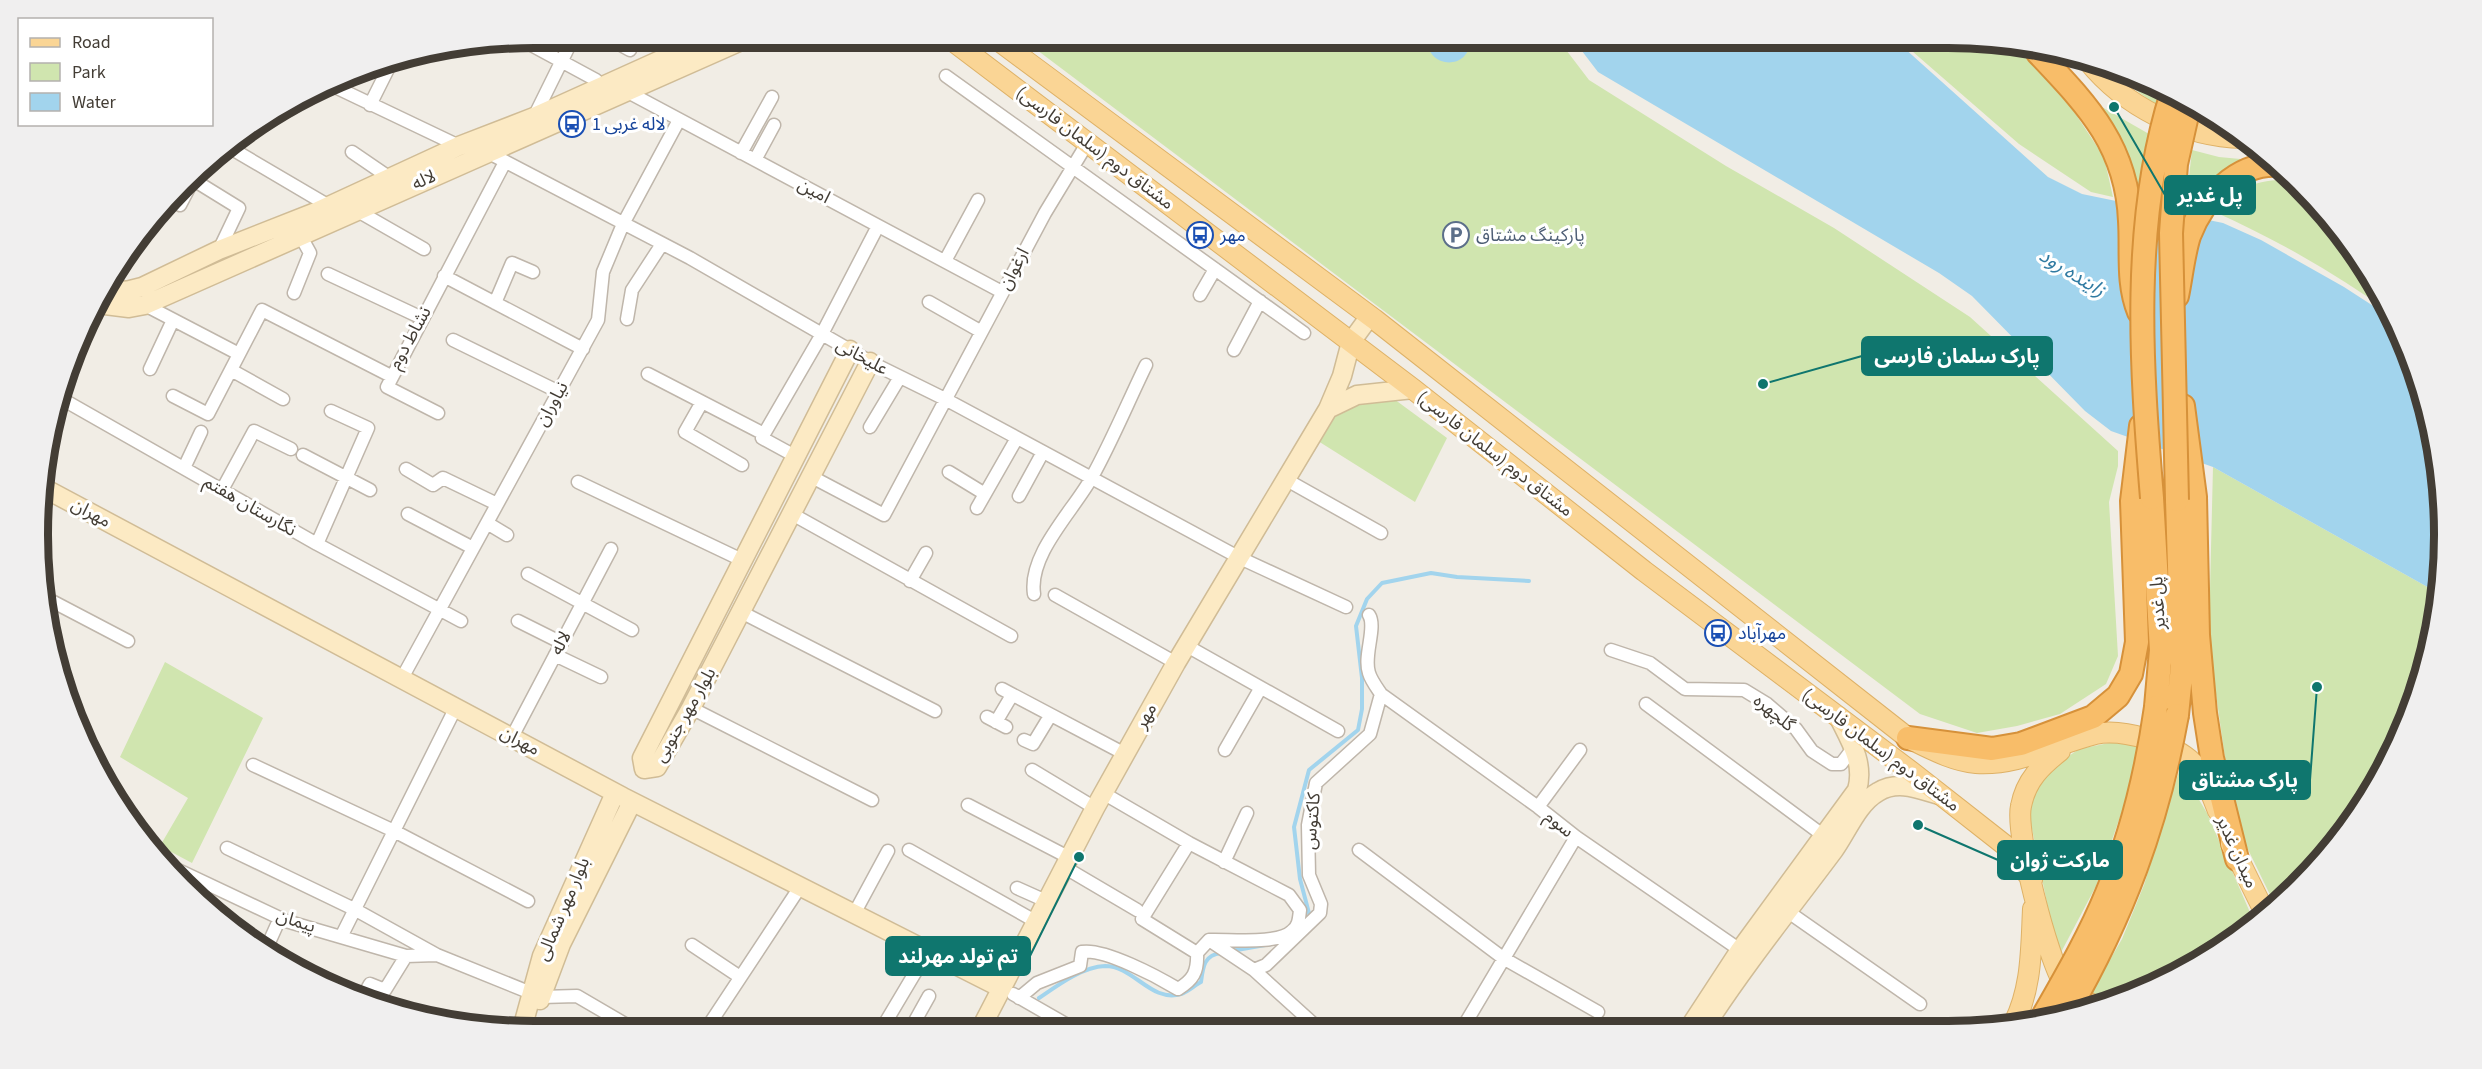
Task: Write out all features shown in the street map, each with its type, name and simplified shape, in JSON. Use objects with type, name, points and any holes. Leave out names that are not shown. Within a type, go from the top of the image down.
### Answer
[{"type":"highway","points":[[2043,57],[2102,125],[2124,176],[2130,219],[2132,289],[2143,322]]},
{"type":"highway","name":"پل غدیر","points":[[2072,1004],[2099,958],[2134,877],[2163,778],[2166,711],[2161,650],[2142,500],[2143,322],[2147,234],[2155,163],[2170,102]]},
{"type":"highway","name":"پل غدیر","points":[[2048,1011],[2108,892],[2127,838],[2150,747],[2182,666],[2186,499],[2172,320],[2171,233],[2176,164],[2188,111]]},
{"type":"highway","points":[[2172,320],[2189,236],[2205,206],[2223,184],[2248,170],[2266,167]]},
{"type":"highway","points":[[2186,499],[2205,713],[2212,758],[2237,859]]},
{"type":"highway","points":[[1908,738],[1992,749],[2021,744],[2093,717],[2118,696],[2132,674],[2137,642],[2142,500]]},
{"type":"main road","name":"لاله","points":[[105,305],[129,308],[145,305],[357,210],[459,146],[534,117],[687,48]]},
{"type":"main road","name":"لاله","points":[[114,289],[126,291],[142,287],[219,250],[329,206],[390,178],[412,177],[487,152],[725,48]]},
{"type":"main road","name":"مشتاق دوم (سلمان فارسی)","points":[[962,48],[1352,342],[1644,571],[1838,716],[2006,846],[2033,884]]},
{"type":"main road","name":"مشتاق دوم (سلمان فارسی)","points":[[1009,48],[1370,315],[1908,738],[1948,757],[1975,763],[2002,762],[2030,756],[2072,742]]},
{"type":"main road","points":[[2096,72],[2144,110],[2194,130],[2225,135]]},
{"type":"main road","name":"مهر","points":[[984,1021],[1066,862],[1176,663],[1328,409],[1342,376],[1352,342],[1370,315]]},
{"type":"main road","name":"بلوار مهر جنوبی","points":[[850,351],[642,758],[644,769],[657,767],[691,708],[870,362]]},
{"type":"main road","points":[[1328,409],[1357,395],[1413,389]]},
{"type":"main road","name":"مهران","points":[[50,491],[632,802],[1001,988]]},
{"type":"main road","points":[[1709,1021],[1787,911],[1863,795],[1854,747],[1838,716]]},
{"type":"main road","name":"میدان غدیر","points":[[2086,1000],[2065,986],[2053,962],[2020,831],[2020,807],[2037,770],[2072,742],[2097,734],[2130,734],[2156,742],[2192,763],[2216,807],[2237,859],[2261,906]]},
{"type":"main road","points":[[1694,1021],[1740,950],[1824,836],[1863,795],[1894,785],[1912,787],[1941,796]]},
{"type":"main road","name":"بلوار مهر شمالی","points":[[534,1021],[536,994],[556,922],[615,793]]},
{"type":"main road","name":"بلوار مهر شمالی","points":[[525,1021],[536,994],[632,802]]},
{"type":"main road","points":[[2017,1016],[2032,963],[2033,884]]},
{"type":"street","points":[[536,48],[596,80]]},
{"type":"street","points":[[534,117],[568,48]]},
{"type":"street","points":[[626,48],[630,50]]},
{"type":"street","points":[[370,105],[387,71]]},
{"type":"street","points":[[946,76],[1304,333]]},
{"type":"street","points":[[339,89],[459,146]]},
{"type":"street","name":"امین","points":[[626,92],[1002,292]]},
{"type":"street","points":[[741,153],[772,97]]},
{"type":"street","name":"نیاوران","points":[[401,680],[598,320],[603,272],[624,224],[679,120]]},
{"type":"street","points":[[755,160],[774,125]]},
{"type":"street","name":"ارغوان","points":[[812,477],[884,515],[980,331],[1088,142]]},
{"type":"street","points":[[236,151],[329,206]]},
{"type":"street","name":"علیخانی","points":[[487,152],[662,244],[870,362],[945,399],[1240,558],[1346,607]]},
{"type":"street","points":[[352,153],[390,178]]},
{"type":"street","name":"نشاط دوم","points":[[173,396],[208,414],[262,310],[391,376],[505,162]]},
{"type":"street","points":[[198,183],[239,208],[219,250]]},
{"type":"street","points":[[180,205],[184,197]]},
{"type":"street","points":[[945,261],[978,200]]},
{"type":"street","points":[[357,210],[424,249]]},
{"type":"street","points":[[795,456],[762,438],[822,334],[879,226]]},
{"type":"street","points":[[294,292],[310,253],[300,235]]},
{"type":"street","points":[[627,319],[632,290],[662,244]]},
{"type":"street","points":[[495,303],[512,263],[533,272]]},
{"type":"street","points":[[1200,295],[1215,269]]},
{"type":"street","points":[[328,274],[422,318]]},
{"type":"street","points":[[444,276],[583,349]]},
{"type":"street","points":[[1234,350],[1260,301]]},
{"type":"street","points":[[929,302],[980,331]]},
{"type":"street","points":[[145,305],[239,354]]},
{"type":"street","points":[[150,369],[173,320]]},
{"type":"street","points":[[453,340],[559,392]]},
{"type":"street","points":[[1034,594],[1032,579],[1059,524],[1091,479],[1146,365]]},
{"type":"street","points":[[231,370],[284,399]]},
{"type":"street","points":[[648,374],[764,434]]},
{"type":"street","points":[[391,376],[387,387],[438,413]]},
{"type":"street","points":[[870,427],[900,377]]},
{"type":"street","name":"نگارستان هفتم","points":[[67,402],[317,544],[461,621]]},
{"type":"street","points":[[702,402],[685,432],[742,465]]},
{"type":"street","points":[[317,544],[368,428],[331,411]]},
{"type":"street","points":[[222,490],[254,431],[291,449]]},
{"type":"street","points":[[184,468],[201,432]]},
{"type":"street","points":[[977,508],[1017,438]]},
{"type":"street","points":[[1019,496],[1043,453]]},
{"type":"street","points":[[303,455],[370,490]]},
{"type":"street","points":[[406,469],[434,485],[443,478],[497,504]]},
{"type":"street","points":[[949,472],[985,494]]},
{"type":"street","points":[[1285,479],[1381,532]]},
{"type":"street","points":[[578,482],[742,560]]},
{"type":"street","points":[[408,514],[473,548]]},
{"type":"street","points":[[792,514],[1011,636]]},
{"type":"street","points":[[487,523],[507,535]]},
{"type":"street","name":"لاله","points":[[512,737],[611,549]]},
{"type":"street","points":[[910,581],[926,553]]},
{"type":"street","points":[[528,574],[632,630]]},
{"type":"street","points":[[1055,595],[1176,663]]},
{"type":"street","points":[[53,601],[128,641]]},
{"type":"street","points":[[741,612],[935,711]]},
{"type":"street","points":[[1369,615],[1372,623],[1368,672],[1381,694]]},
{"type":"street","points":[[518,621],[561,643]]},
{"type":"street","points":[[704,637],[723,647]]},
{"type":"street","points":[[1187,646],[1338,731]]},
{"type":"street","name":"گلچهره","points":[[1611,650],[1650,663],[1685,688],[1744,690],[1767,704],[1796,729],[1812,751],[1832,764],[1841,764],[1854,747]]},
{"type":"street","points":[[555,655],[601,678]]},
{"type":"street","points":[[1225,750],[1260,689]]},
{"type":"street","points":[[996,722],[1007,692],[1125,754]]},
{"type":"street","name":"سوم","points":[[1381,694],[1576,837],[1740,950]]},
{"type":"street","name":"کاکتوس","points":[[1254,970],[1266,965],[1320,913],[1321,904],[1309,874],[1308,825],[1316,783],[1370,734],[1381,694]]},
{"type":"street","points":[[1646,704],[1824,836]]},
{"type":"street","points":[[342,935],[456,707]]},
{"type":"street","points":[[691,708],[872,800]]},
{"type":"street","points":[[1024,740],[1033,744],[1050,716]]},
{"type":"street","points":[[1538,807],[1580,750]]},
{"type":"street","points":[[253,765],[394,831],[528,901]]},
{"type":"street","points":[[1019,998],[1037,983],[1080,966],[1082,952],[1091,950],[1112,956],[1178,989],[1192,981],[1197,967],[1197,953],[1209,940],[1270,939],[1292,932],[1298,923],[1300,910],[1289,896],[1189,843],[1032,770]]},
{"type":"street","points":[[968,805],[1066,862],[1197,953]]},
{"type":"street","points":[[1224,862],[1247,813]]},
{"type":"street","points":[[1467,1021],[1576,837]]},
{"type":"street","points":[[1140,914],[1189,843]]},
{"type":"street","points":[[227,848],[354,909],[437,955],[536,994],[577,996],[620,1021]]},
{"type":"street","points":[[909,850],[1035,921]]},
{"type":"street","points":[[1359,850],[1503,958],[1598,1012]]},
{"type":"street","points":[[854,914],[888,851]]},
{"type":"street","name":"پیمان","points":[[185,873],[280,918],[406,956],[437,955]]},
{"type":"street","points":[[711,1021],[800,887]]},
{"type":"street","points":[[1017,888],[1046,901]]},
{"type":"street","points":[[1787,911],[1920,1004]]},
{"type":"street","points":[[269,942],[280,918]]},
{"type":"street","points":[[1209,940],[1254,970],[1310,1021]]},
{"type":"street","points":[[692,945],[740,977]]},
{"type":"street","points":[[886,1021],[928,951]]},
{"type":"street","points":[[366,991],[370,984],[385,990],[406,956]]},
{"type":"street","points":[[1001,988],[1060,1021]]},
{"type":"street","points":[[915,1021],[929,996]]},
{"type":"green space","points":[[1034,48],[1565,48],[1589,80],[1726,166],[1834,228],[1970,317],[2118,451],[2118,466],[2109,502],[2118,656],[2106,684],[2060,714],[2017,726],[1977,733],[1920,714]]},
{"type":"green space","points":[[1909,48],[1979,49],[2024,54],[2061,92],[2104,157],[2113,197],[2091,192],[2019,144]]},
{"type":"green space","points":[[2124,81],[2159,96],[2156,105]]},
{"type":"green space","points":[[2102,107],[2149,134],[2143,202],[2118,136]]},
{"type":"green space","points":[[2192,150],[2219,157],[2251,160],[2227,170],[2210,182],[2184,222]]},
{"type":"green space","points":[[2281,180],[2313,214],[2352,264],[2375,302],[2306,258],[2215,212],[2222,203],[2240,190]]},
{"type":"green space","points":[[1394,399],[1447,438],[1415,502],[1318,441],[1326,428],[1341,412],[1358,405]]},
{"type":"green space","points":[[2213,467],[2431,589],[2425,629],[2408,691],[2384,750],[2352,805],[2333,831],[2292,879],[2271,897],[2242,837],[2227,772],[2209,630]]},
{"type":"green space","points":[[165,662],[263,718],[192,863],[161,845],[188,798],[120,757]]},
{"type":"green space","points":[[2114,742],[2139,745],[2129,791],[2096,886],[2058,958],[2028,809],[2044,773],[2079,749]]},
{"type":"green space","points":[[2180,768],[2207,813],[2251,914],[2218,939],[2163,971],[2104,995],[2097,997],[2090,994],[2122,939],[2144,885]]},
{"type":"water","points":[[1469,48],[1457,61],[1449,62],[1441,61],[1429,49]]},
{"type":"water","name":"زاینده رود","points":[[1580,48],[1904,48],[2048,177],[2082,194],[2223,223],[2261,240],[2344,287],[2379,310],[2397,348],[2417,409],[2425,440],[2433,503],[2431,589],[2213,467],[2111,431],[2085,411],[1972,296],[1939,273],[1598,72]]},
{"type":"waterway","points":[[1310,917],[1300,879],[1294,827],[1309,770],[1358,730],[1362,709],[1362,678],[1356,626],[1367,599],[1382,583],[1431,573],[1457,577],[1529,581]]},
{"type":"waterway","points":[[1231,951],[1271,944]]},
{"type":"waterway","points":[[1039,998],[1079,973],[1105,966],[1125,972],[1161,993],[1181,994],[1201,982],[1205,963],[1211,956],[1221,953]]},
{"type":"place","name":"پل غدیر","points":[[2114,107]]},
{"type":"place","name":"لاله غربی 1","points":[[572,124]]},
{"type":"place","name":"مهر","points":[[1200,235]]},
{"type":"place","name":"پارکینگ مشتاق","points":[[1456,235]]},
{"type":"place","name":"پارک سلمان فارسی","points":[[1763,384]]},
{"type":"place","name":"مهرآباد","points":[[1718,633]]},
{"type":"place","name":"پارک مشتاق","points":[[2317,687]]},
{"type":"place","name":"مارکت ژوان","points":[[1918,825]]},
{"type":"place","name":"تم تولد مهرلند","points":[[1079,857]]}]
